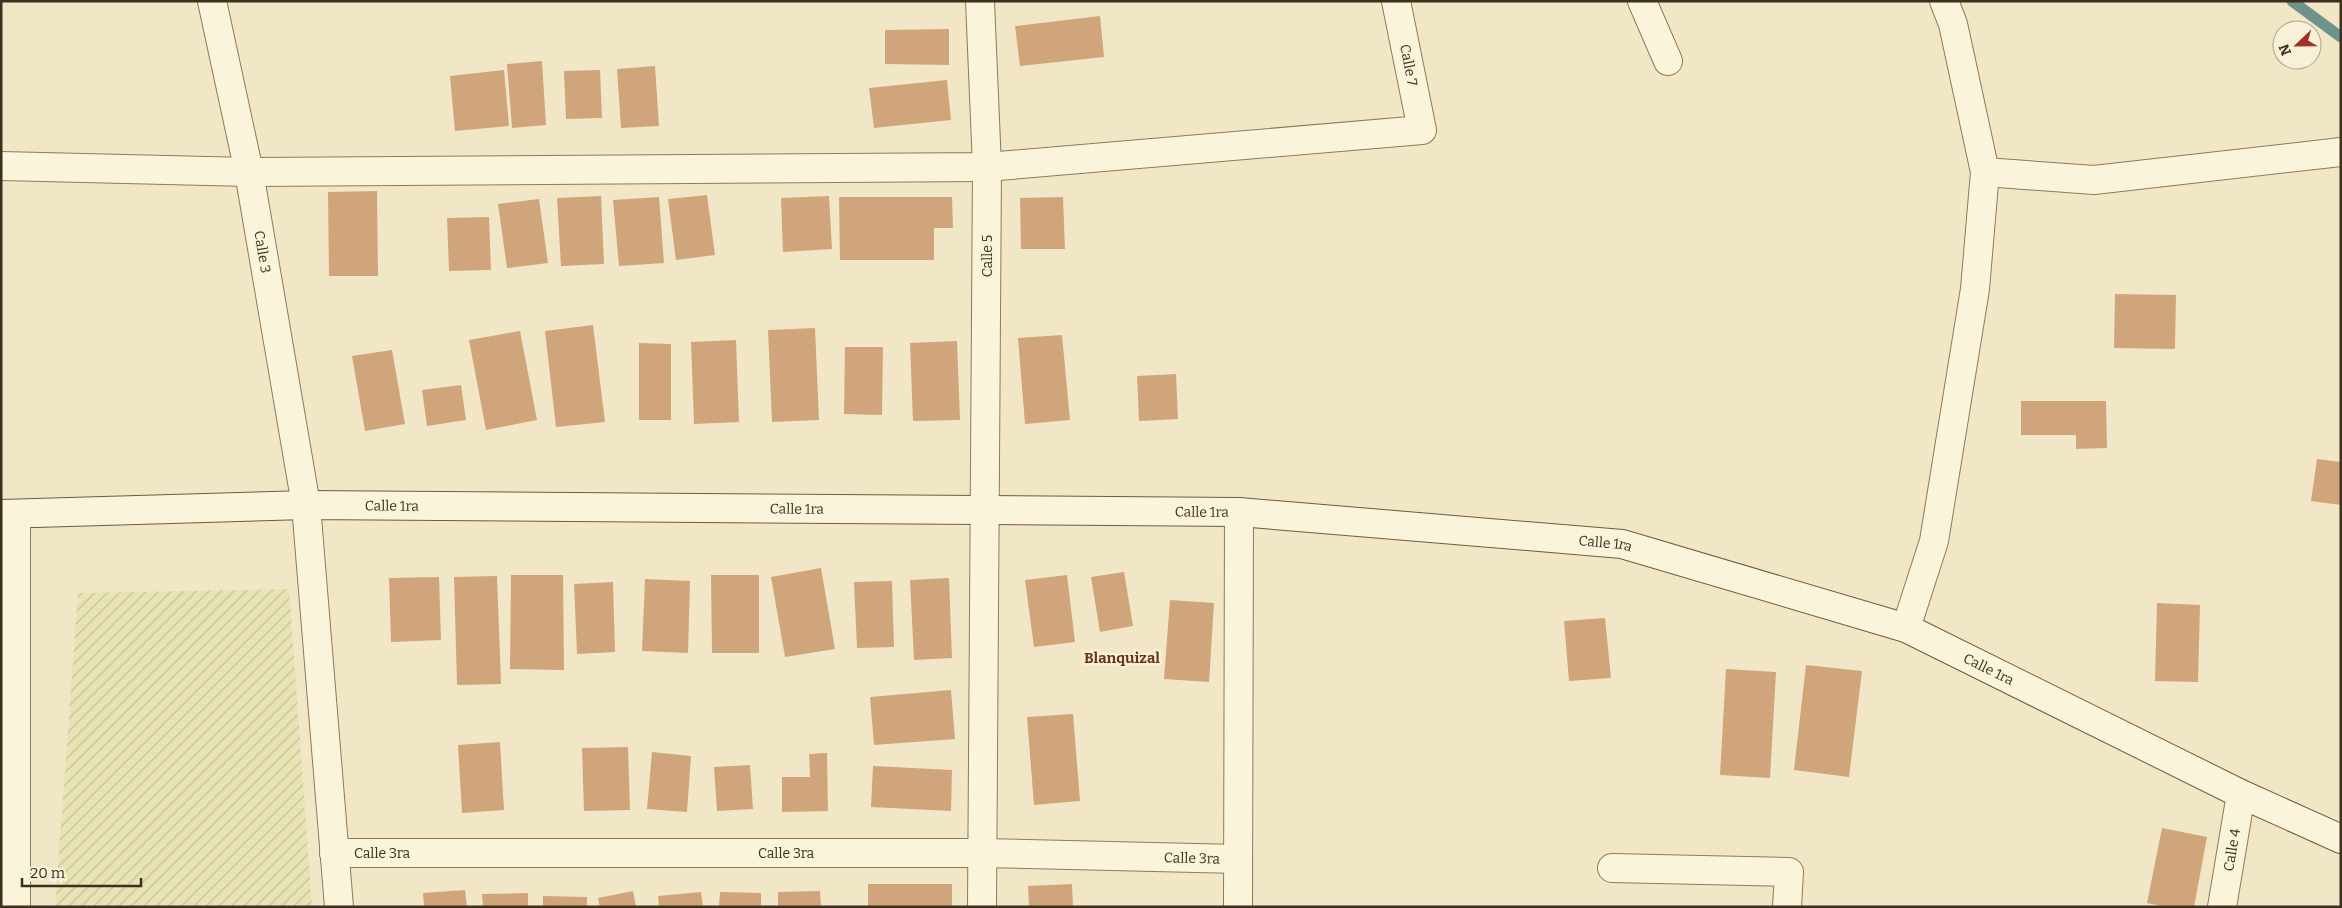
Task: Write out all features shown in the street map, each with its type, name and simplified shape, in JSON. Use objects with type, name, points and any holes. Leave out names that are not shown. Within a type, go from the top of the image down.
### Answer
[{"type":"street","name":"Calle 3","points":[[212,1],[249,172],[306,505],[339,907]]},
{"type":"street","name":"Calle 5","points":[[980,1],[987,167],[982,907]]},
{"type":"street","name":"Calle 7","points":[[987,167],[1422,130],[1396,1]]},
{"type":"street","points":[[1642,1],[1668,61]]},
{"type":"street","points":[[1906,628],[1934,541],[1975,289],[1985,172],[1953,24],[1944,1]]},
{"type":"street","points":[[1985,172],[2094,180],[2341,152]]},
{"type":"street","points":[[1,166],[249,172],[987,167]]},
{"type":"street","name":"Calle 1ra","points":[[8,515],[306,505],[1239,512],[1622,544],[1906,628],[2242,794],[2341,839]]},
{"type":"street","points":[[1238,907],[1239,512]]},
{"type":"street","points":[[8,515],[16,907]]},
{"type":"street","name":"Calle 4","points":[[2222,907],[2242,794]]},
{"type":"street","name":"Calle 3ra","points":[[334,852],[981,853],[1238,859]]},
{"type":"street","points":[[1612,868],[1789,872],[1787,907]]},
{"type":"shaded area","points":[[289,589],[312,907],[55,907],[78,593]]},
{"type":"building","points":[[1100,16],[1104,57],[1020,66],[1015,26]]},
{"type":"building","points":[[949,29],[949,65],[885,64],[885,30]]},
{"type":"building","points":[[542,61],[546,125],[512,128],[507,64]]},
{"type":"building","points":[[655,66],[659,126],[621,128],[617,69]]},
{"type":"building","points":[[504,70],[509,126],[455,131],[450,76]]},
{"type":"building","points":[[600,70],[602,118],[566,119],[564,71]]},
{"type":"building","points":[[947,80],[951,120],[874,128],[869,88]]},
{"type":"building","points":[[377,191],[378,276],[329,276],[328,192]]},
{"type":"building","points":[[707,195],[715,255],[676,260],[668,199]]},
{"type":"building","points":[[601,196],[604,264],[561,266],[557,198]]},
{"type":"building","points":[[829,196],[832,249],[783,252],[781,198]]},
{"type":"building","points":[[659,197],[664,263],[619,266],[613,200]]},
{"type":"building","points":[[839,197],[952,197],[953,228],[934,228],[934,260],[840,260]]},
{"type":"building","points":[[1063,197],[1065,249],[1021,249],[1020,198]]},
{"type":"building","points":[[539,199],[548,263],[507,268],[498,204]]},
{"type":"building","points":[[489,217],[491,270],[449,271],[447,218]]},
{"type":"building","points":[[2115,294],[2176,295],[2175,349],[2114,348]]},
{"type":"building","points":[[593,325],[605,422],[556,427],[545,331]]},
{"type":"building","points":[[815,328],[819,420],[772,422],[768,330]]},
{"type":"building","points":[[520,331],[537,420],[486,430],[469,340]]},
{"type":"building","points":[[1062,335],[1070,420],[1025,424],[1018,338]]},
{"type":"building","points":[[736,340],[739,422],[694,424],[691,342]]},
{"type":"building","points":[[957,341],[960,420],[913,421],[910,343]]},
{"type":"building","points":[[639,343],[671,344],[671,420],[639,420]]},
{"type":"building","points":[[845,347],[883,347],[882,415],[844,414]]},
{"type":"building","points":[[392,350],[405,424],[365,431],[352,356]]},
{"type":"building","points":[[1176,374],[1178,419],[1139,421],[1137,376]]},
{"type":"building","points":[[461,385],[466,420],[427,426],[422,390]]},
{"type":"building","points":[[2021,401],[2106,401],[2107,448],[2076,449],[2076,435],[2021,435]]},
{"type":"building","points":[[2317,459],[2341,462],[2341,505],[2311,501]]},
{"type":"building","points":[[821,568],[835,649],[785,657],[771,577]]},
{"type":"building","points":[[1124,572],[1133,626],[1100,632],[1091,577]]},
{"type":"building","points":[[511,575],[563,575],[564,670],[510,669]]},
{"type":"building","points":[[711,575],[759,575],[759,653],[712,653]]},
{"type":"building","points":[[1067,575],[1075,642],[1034,647],[1025,580]]},
{"type":"building","points":[[497,576],[501,684],[457,685],[454,577]]},
{"type":"building","points":[[439,577],[441,640],[391,642],[389,578]]},
{"type":"building","points":[[949,578],[952,658],[914,660],[910,580]]},
{"type":"building","points":[[645,579],[690,581],[688,653],[642,651]]},
{"type":"building","points":[[892,581],[894,647],[857,648],[854,582]]},
{"type":"building","points":[[613,582],[615,652],[577,654],[574,584]]},
{"type":"building","points":[[1170,600],[1214,603],[1209,682],[1164,679]]},
{"type":"building","points":[[2157,603],[2200,605],[2198,682],[2155,681]]},
{"type":"building","points":[[1605,618],[1611,678],[1569,681],[1564,621]]},
{"type":"building","points":[[1806,665],[1862,671],[1849,777],[1794,770]]},
{"type":"building","points":[[1726,669],[1776,672],[1770,778],[1720,775]]},
{"type":"building","points":[[951,690],[955,739],[874,745],[870,697]]},
{"type":"building","points":[[1073,714],[1080,801],[1034,805],[1027,717]]},
{"type":"building","points":[[500,742],[504,810],[462,813],[458,745]]},
{"type":"building","points":[[628,747],[630,810],[584,811],[582,748]]},
{"type":"building","points":[[652,752],[691,756],[687,812],[647,809]]},
{"type":"building","points":[[827,753],[828,811],[782,812],[782,777],[810,777],[809,754]]},
{"type":"building","points":[[750,765],[753,809],[717,811],[714,767]]},
{"type":"building","points":[[873,766],[952,770],[951,811],[871,807]]},
{"type":"building","points":[[2162,828],[2207,837],[2194,907],[2166,907],[2147,903]]},
{"type":"building","points":[[868,884],[952,884],[952,907],[868,907]]},
{"type":"building","points":[[1072,884],[1073,907],[1029,907],[1028,886]]},
{"type":"building","points":[[465,890],[467,907],[424,907],[423,893]]},
{"type":"building","points":[[633,891],[636,907],[600,907],[598,898]]},
{"type":"building","points":[[820,891],[821,907],[778,907],[778,892]]},
{"type":"building","points":[[701,892],[703,907],[659,907],[658,896]]},
{"type":"building","points":[[720,892],[761,893],[761,907],[719,907]]},
{"type":"building","points":[[528,893],[528,907],[483,907],[482,894]]},
{"type":"building","points":[[543,896],[587,897],[587,907],[543,907]]},
{"type":"waterway","points":[[2292,1],[2341,37]]},
{"type":"district","name":"Blanquizal","points":[[1122,658]]}]
